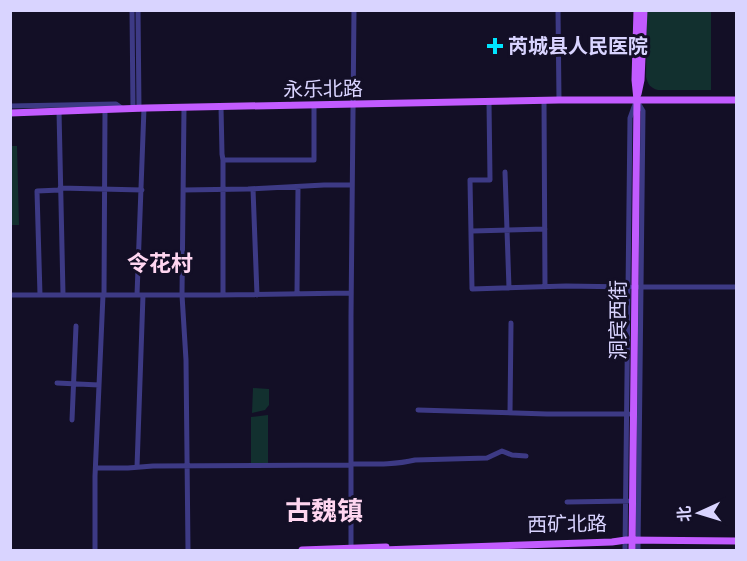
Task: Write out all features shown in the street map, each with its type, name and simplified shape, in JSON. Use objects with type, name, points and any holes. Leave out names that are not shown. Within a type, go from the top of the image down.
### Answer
[{"type":"main road","points":[[637,10],[634,80],[637,100]]},
{"type":"main road","points":[[637,100],[641,80],[644,10]]},
{"type":"main road","name":"永乐北路","points":[[10,113],[544,100],[736,100]]},
{"type":"main road","name":"洞宾西街","points":[[632,550],[629,501],[637,100]]},
{"type":"main road","points":[[632,540],[736,542]]},
{"type":"main road","name":"西矿北路","points":[[302,550],[632,540]]},
{"type":"main road","name":"西矿北路","points":[[382,550],[453,549],[632,540]]},
{"type":"street","points":[[132,10],[139,109]]},
{"type":"street","points":[[137,467],[142,190],[138,10]]},
{"type":"street","points":[[351,549],[354,10]]},
{"type":"street","points":[[558,10],[559,100]]},
{"type":"street","points":[[544,100],[545,287]]},
{"type":"street","points":[[489,102],[490,180],[470,180],[472,289],[736,287]]},
{"type":"street","points":[[10,106],[116,104],[123,109]]},
{"type":"street","points":[[223,160],[314,160],[314,105]]},
{"type":"street","points":[[221,107],[223,295]]},
{"type":"street","points":[[184,108],[182,295],[186,360],[188,550]]},
{"type":"street","points":[[95,550],[103,295],[105,110]]},
{"type":"street","points":[[59,111],[63,294]]},
{"type":"street","points":[[505,172],[509,288]]},
{"type":"street","points":[[183,190],[352,185]]},
{"type":"street","points":[[297,187],[297,294]]},
{"type":"street","points":[[253,189],[257,295]]},
{"type":"street","points":[[40,294],[37,191],[142,190]]},
{"type":"street","points":[[472,231],[545,229]]},
{"type":"street","points":[[635,287],[632,540],[638,550]]},
{"type":"street","points":[[10,295],[351,293]]},
{"type":"street","points":[[510,413],[511,323]]},
{"type":"street","points":[[72,420],[76,326]]},
{"type":"street","points":[[57,384],[99,385]]},
{"type":"street","points":[[418,410],[630,414]]},
{"type":"street","points":[[96,468],[395,464],[415,460],[487,458],[502,452],[526,456]]},
{"type":"street","points":[[567,502],[629,501]]},
{"type":"street","points":[[625,550],[632,540]]},
{"type":"green space","points":[[647,11],[711,11],[711,90],[658,90],[650,85],[646,77]]},
{"type":"green space","points":[[10,146],[17,146],[19,225],[11,225]]},
{"type":"green space","points":[[253,388],[269,389],[269,405],[265,410],[252,413]]},
{"type":"green space","points":[[268,415],[268,463],[251,463],[251,417]]},
{"type":"place","name":"芮城县人民医院","points":[[495,46]]},
{"type":"district","name":"令花村","points":[[160,263]]},
{"type":"district","name":"古魏镇","points":[[324,511]]}]
